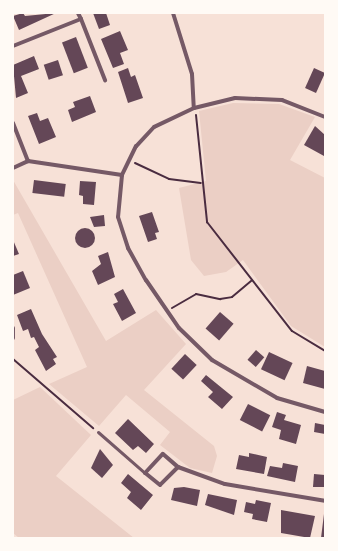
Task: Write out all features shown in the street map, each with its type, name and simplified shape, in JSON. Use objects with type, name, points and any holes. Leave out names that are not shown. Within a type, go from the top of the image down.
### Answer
[{"type":"street","points":[[78,13],[105,80]]},
{"type":"street","points":[[173,13],[192,74],[194,108]]},
{"type":"street","points":[[13,46],[80,18]]},
{"type":"street","points":[[325,117],[263,97],[235,98],[194,108],[154,127],[136,146],[122,175],[118,217],[126,242],[168,312],[212,360],[277,398],[325,412]]},
{"type":"street","points":[[13,123],[28,161]]},
{"type":"street","points":[[13,168],[28,161],[122,175]]},
{"type":"street","points":[[13,328],[13,338]]},
{"type":"street","points":[[178,467],[160,485],[145,473],[163,454],[178,467],[225,484],[325,501]]},
{"type":"lane","points":[[98,432],[145,473]]},
{"type":"path","points":[[194,108],[201,183],[207,222],[292,331],[325,351]]},
{"type":"path","points":[[128,161],[169,179],[201,183]]},
{"type":"path","points":[[168,312],[196,294],[220,299],[232,297],[252,280]]},
{"type":"path","points":[[13,360],[98,432]]},
{"type":"shaded area","points":[[233,103],[279,104],[315,117],[290,160],[325,178],[325,347],[291,326],[243,260],[226,272],[204,276],[191,260],[179,188],[206,181],[199,111]]},
{"type":"shaded area","points":[[13,180],[106,341],[156,310],[186,344],[144,390],[214,446],[217,456],[212,473],[190,468],[160,445],[170,432],[126,395],[99,426],[49,384],[87,367],[18,213],[13,215]]},
{"type":"shaded area","points":[[40,387],[91,435],[56,476],[134,538],[19,538],[13,533],[13,400]]},
{"type":"building","points":[[23,13],[25,16],[56,13],[19,30],[13,16]]},
{"type":"building","points":[[93,13],[106,13],[110,25],[99,29]]},
{"type":"building","points":[[120,31],[128,50],[120,53],[124,64],[113,68],[101,39]]},
{"type":"building","points":[[76,37],[88,68],[74,73],[62,42]]},
{"type":"building","points":[[34,56],[39,69],[21,76],[28,93],[16,98],[13,65]]},
{"type":"building","points":[[58,60],[63,75],[49,80],[44,65]]},
{"type":"building","points":[[128,68],[131,77],[135,75],[143,98],[128,103],[118,72]]},
{"type":"building","points":[[314,68],[325,73],[316,93],[305,88]]},
{"type":"building","points":[[90,96],[96,112],[72,122],[68,110],[75,107],[73,102]]},
{"type":"building","points":[[37,113],[40,121],[48,118],[56,137],[39,144],[28,116]]},
{"type":"building","points":[[315,126],[325,135],[324,156],[304,145]]},
{"type":"building","points":[[34,180],[66,184],[64,197],[32,193]]},
{"type":"building","points":[[80,181],[96,182],[94,205],[83,204],[83,196],[79,195]]},
{"type":"building","points":[[152,212],[159,232],[155,233],[157,239],[148,242],[139,216]]},
{"type":"building","points":[[104,215],[105,226],[94,227],[90,217]]},
{"type":"building","points":[[85,228],[92,231],[95,238],[92,245],[85,248],[78,245],[75,238],[78,231]]},
{"type":"building","points":[[13,240],[19,254],[13,256]]},
{"type":"building","points":[[108,252],[115,277],[98,285],[92,271],[101,264],[98,256]]},
{"type":"building","points":[[23,271],[30,288],[13,295],[13,275]]},
{"type":"building","points":[[123,289],[136,313],[122,321],[113,304],[118,302],[114,294]]},
{"type":"building","points":[[31,309],[42,334],[57,357],[53,359],[56,364],[46,371],[35,350],[39,347],[34,337],[31,338],[28,329],[23,331],[17,315]]},
{"type":"building","points":[[220,312],[234,324],[219,340],[206,329]]},
{"type":"building","points":[[256,350],[264,357],[256,367],[247,360]]},
{"type":"building","points":[[269,352],[293,363],[285,380],[261,369]]},
{"type":"building","points":[[185,354],[197,365],[183,380],[171,369]]},
{"type":"building","points":[[307,366],[325,371],[325,389],[303,383]]},
{"type":"building","points":[[206,375],[233,397],[222,409],[208,397],[213,392],[201,381]]},
{"type":"building","points":[[248,404],[270,415],[262,431],[240,420]]},
{"type":"building","points":[[277,412],[286,415],[284,420],[301,425],[296,444],[279,439],[281,430],[272,427]]},
{"type":"building","points":[[128,419],[154,444],[146,453],[138,446],[133,450],[115,433]]},
{"type":"building","points":[[315,423],[325,425],[325,434],[314,432]]},
{"type":"building","points":[[100,449],[113,465],[102,478],[91,468]]},
{"type":"building","points":[[249,453],[267,457],[264,474],[236,469],[239,455],[249,457]]},
{"type":"building","points":[[283,463],[298,466],[295,482],[267,476],[270,466],[282,468]]},
{"type":"building","points":[[128,474],[153,495],[141,510],[127,498],[131,492],[121,483]]},
{"type":"building","points":[[314,474],[325,475],[325,487],[313,487]]},
{"type":"building","points":[[184,487],[200,490],[197,506],[171,500],[174,488]]},
{"type":"building","points":[[208,494],[237,500],[234,515],[205,505]]},
{"type":"building","points":[[256,500],[271,503],[267,522],[252,519],[253,514],[244,512],[246,502],[255,504]]},
{"type":"building","points":[[281,510],[315,516],[310,538],[281,533]]},
{"type":"building","points":[[324,514],[325,538],[321,538]]}]
